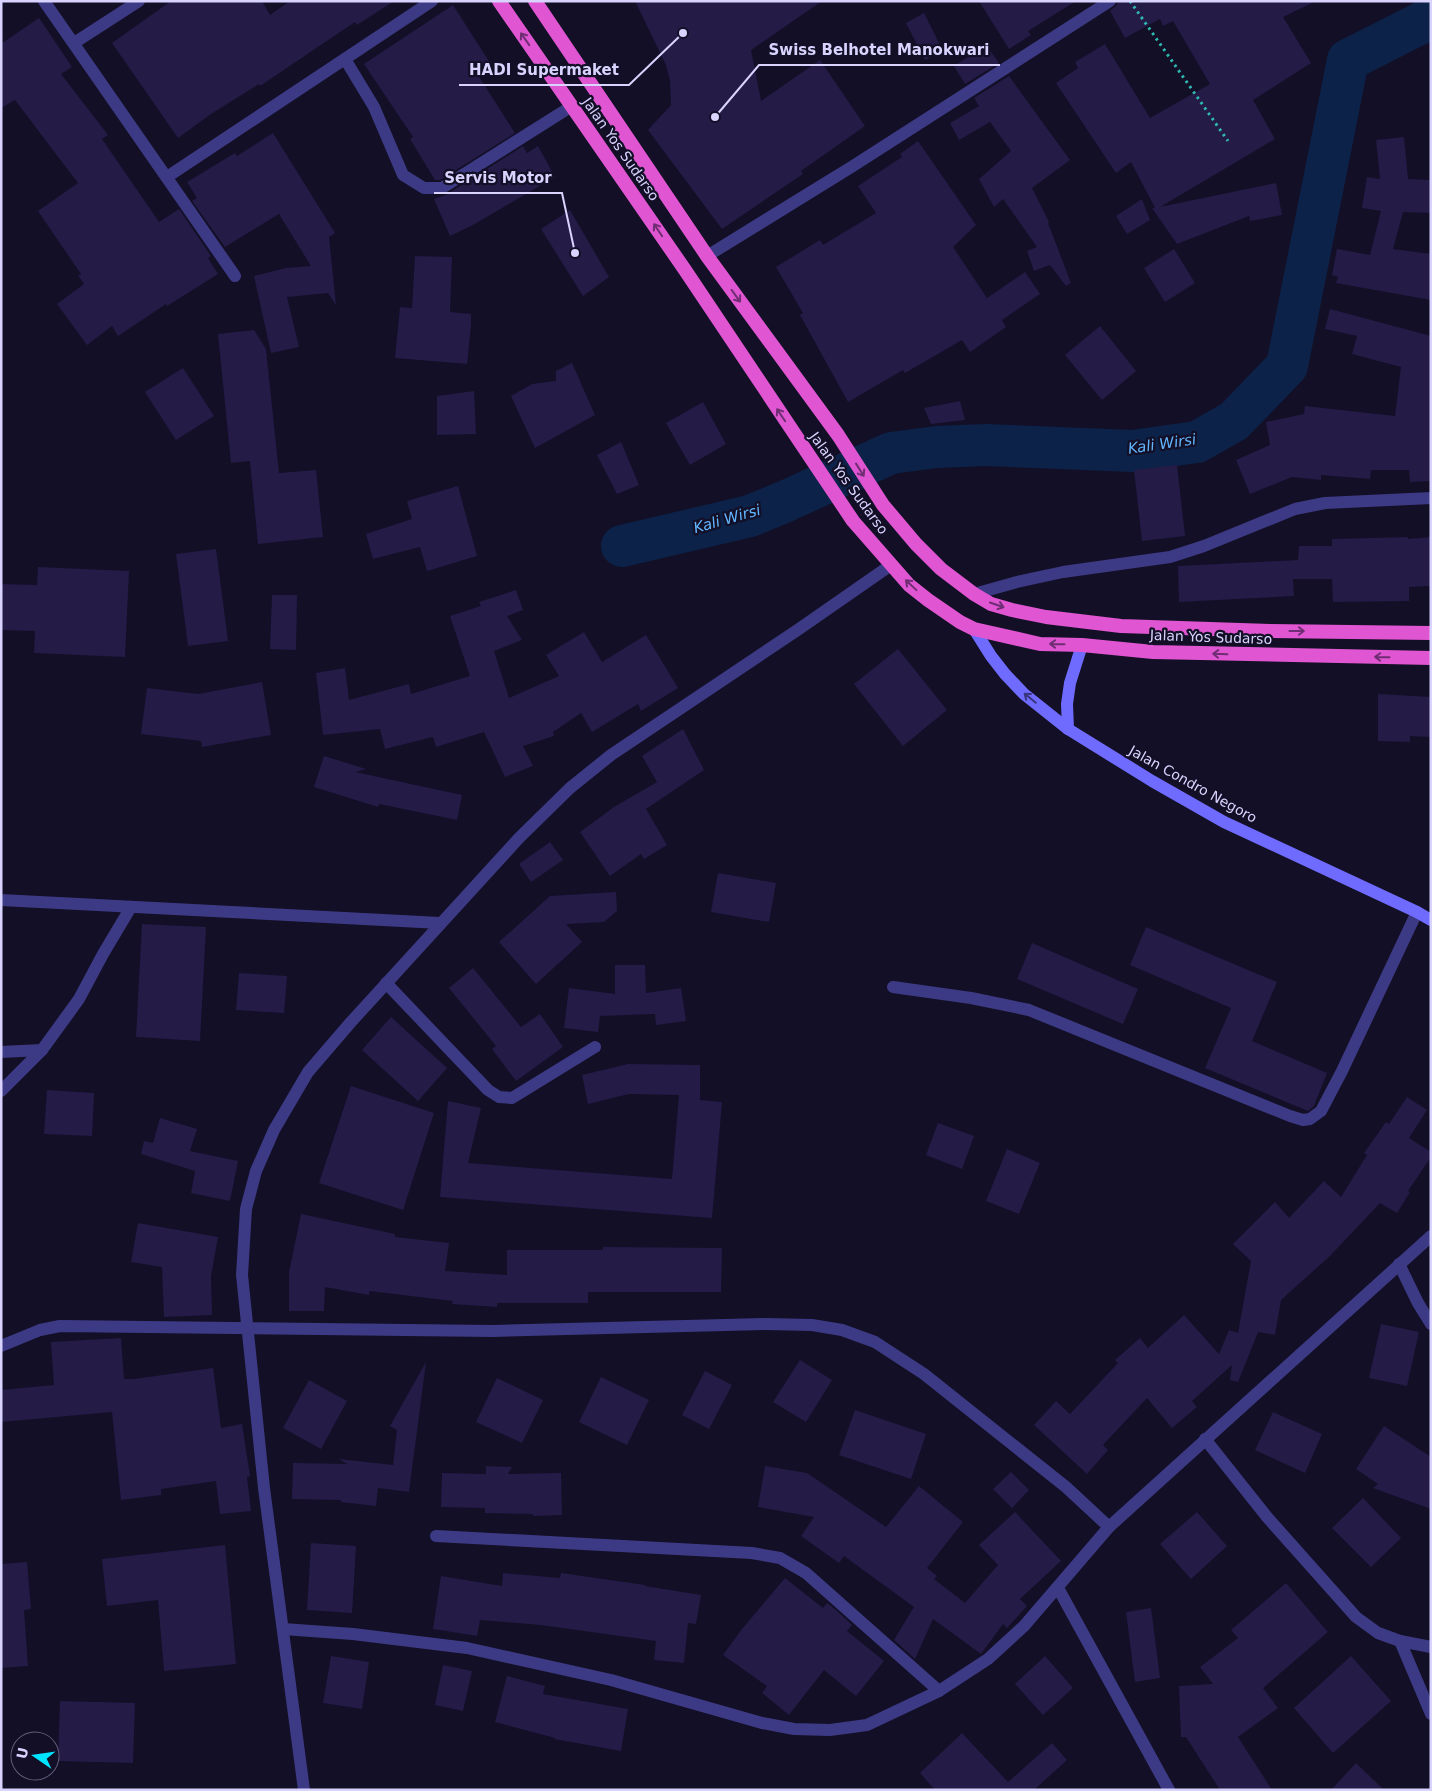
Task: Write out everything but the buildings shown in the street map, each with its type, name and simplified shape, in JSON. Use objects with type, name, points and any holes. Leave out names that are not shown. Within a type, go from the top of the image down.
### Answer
[{"type":"highway","name":"Jalan Yos Sudarso","points":[[499,1],[685,270],[808,456],[854,521],[891,565],[928,600],[960,622],[974,629],[1040,644],[1082,645],[1153,652],[1431,658]]},
{"type":"highway","name":"Jalan Yos Sudarso","points":[[535,1],[707,256],[838,435],[882,505],[941,570],[974,594],[991,604],[1012,610],[1046,617],[1121,626],[1262,631],[1431,633]]},
{"type":"main road","name":"Jalan Condro Negoro","points":[[974,629],[1005,674],[1024,694],[1068,729],[1152,781],[1224,822],[1431,920]]},
{"type":"main road","points":[[1068,729],[1070,683],[1082,645]]},
{"type":"street","points":[[44,1],[235,276]]},
{"type":"street","points":[[74,43],[139,1]]},
{"type":"street","points":[[168,177],[432,1]]},
{"type":"street","points":[[707,256],[853,166],[1110,1]]},
{"type":"street","points":[[345,59],[374,108],[403,175],[424,188],[442,188],[572,106]]},
{"type":"street","points":[[974,594],[1063,572],[1170,557],[1204,546],[1295,509],[1325,503],[1431,498]]},
{"type":"street","points":[[304,1790],[264,1488],[242,1276],[246,1209],[256,1171],[274,1130],[308,1072],[440,923],[519,838],[570,788],[626,745],[891,565]]},
{"type":"street","points":[[5,903],[131,907],[440,923]]},
{"type":"street","points":[[1,1092],[42,1050],[80,999],[103,954],[131,907]]},
{"type":"street","points":[[893,987],[971,998],[1029,1010],[1290,1116],[1302,1120],[1310,1119],[1322,1111],[1417,912]]},
{"type":"street","points":[[386,983],[488,1090],[500,1096],[512,1098],[595,1047]]},
{"type":"street","points":[[1,1052],[42,1050]]},
{"type":"street","points":[[283,1629],[353,1634],[467,1648],[612,1680],[762,1723],[794,1729],[830,1730],[867,1725],[939,1691],[988,1659],[1024,1626],[1108,1527],[1431,1236]]},
{"type":"street","points":[[1399,1264],[1418,1303],[1431,1324]]},
{"type":"street","points":[[1,1346],[40,1330],[60,1326],[493,1331],[766,1324],[812,1325],[842,1330],[874,1342],[924,1374],[1066,1487],[1108,1527]]},
{"type":"street","points":[[1205,1439],[1268,1517],[1356,1617],[1378,1633],[1400,1641],[1431,1647]]},
{"type":"street","points":[[436,1536],[752,1553],[780,1558],[806,1573],[939,1691]]},
{"type":"street","points":[[1058,1588],[1169,1790]]},
{"type":"street","points":[[1400,1641],[1431,1714]]},
{"type":"path","points":[[1130,1],[1228,141]]},
{"type":"waterway","name":"Kali Wirsi","points":[[622,546],[750,516],[891,453],[937,447],[986,445],[1132,451],[1197,442],[1234,421],[1287,366],[1348,60],[1431,18]]},
{"type":"place","name":"HADI Supermaket","points":[[683,33]]},
{"type":"place","name":"Swiss Belhotel Manokwari","points":[[715,117]]},
{"type":"place","name":"Servis Motor","points":[[575,253]]}]
